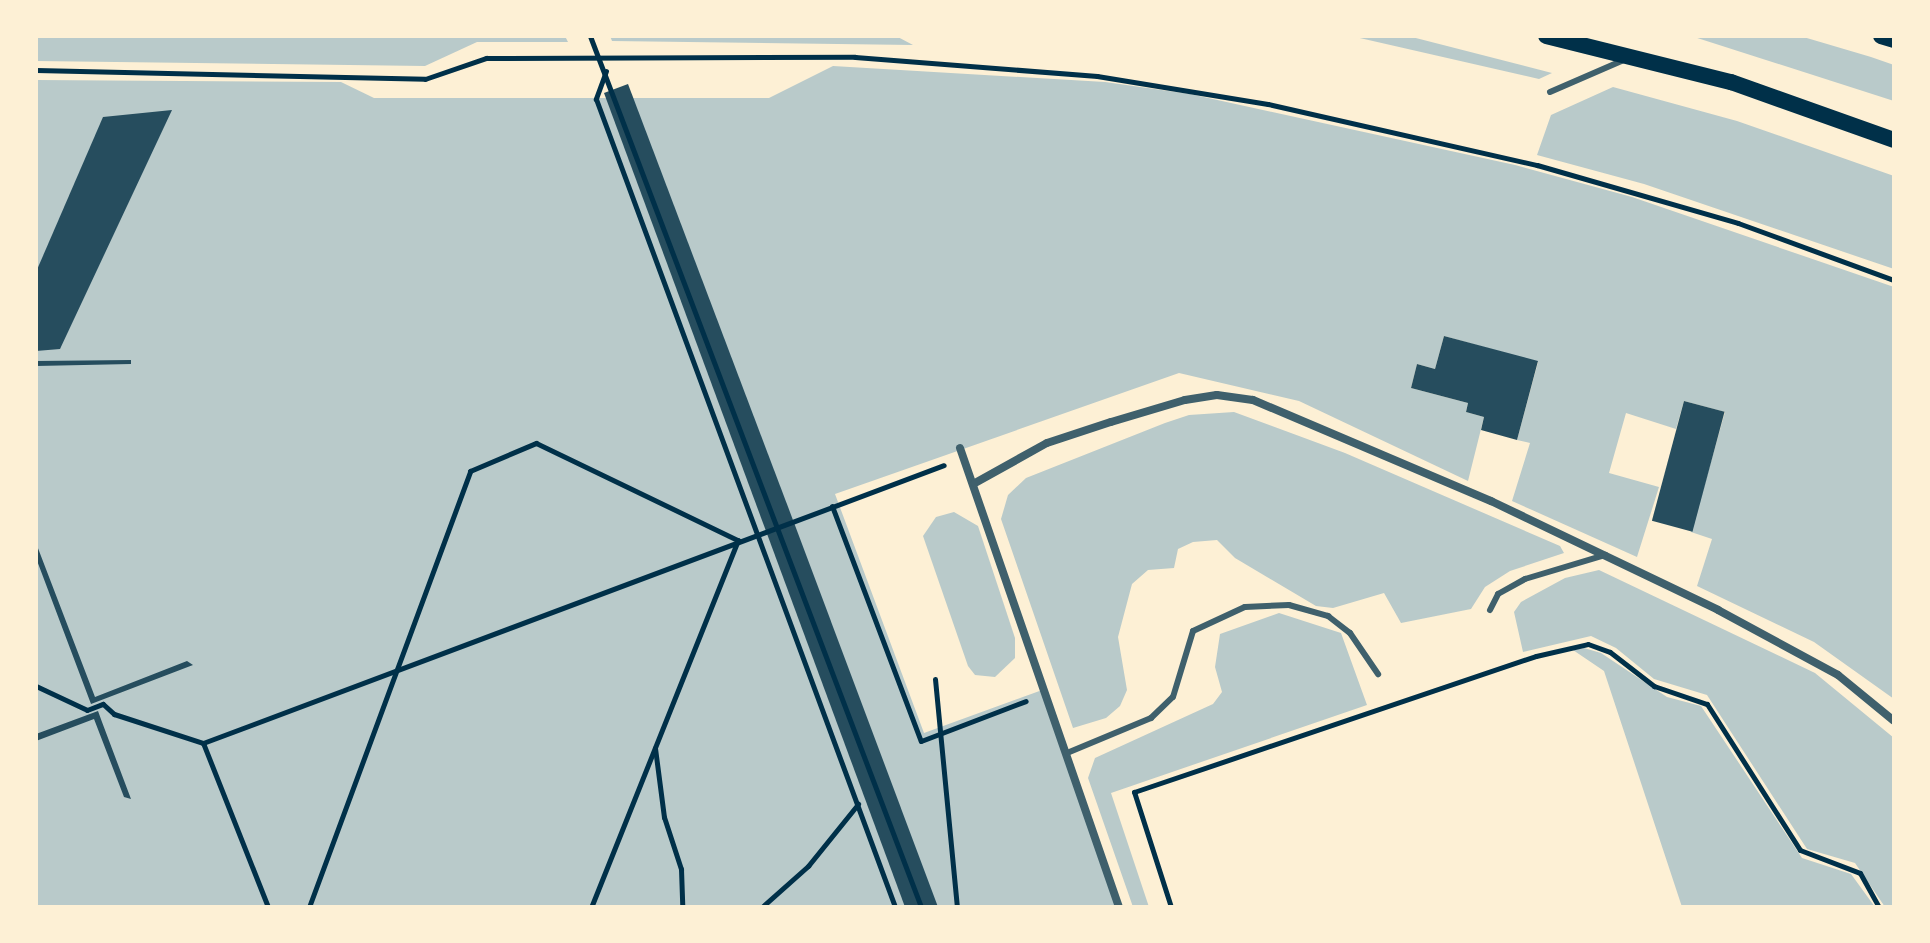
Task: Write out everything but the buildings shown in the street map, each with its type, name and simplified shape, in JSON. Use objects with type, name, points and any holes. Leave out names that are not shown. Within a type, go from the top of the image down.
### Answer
[{"type":"main road","points":[[1546,36],[1731,82],[1894,140]]},
{"type":"main road","points":[[1881,36],[1894,40]]},
{"type":"street","points":[[975,483],[1047,443],[1217,395],[1253,400],[1605,555],[1827,668],[1894,721]]},
{"type":"street","points":[[962,453],[975,483],[1119,907]]},
{"type":"lane","points":[[1550,92],[1630,57]]},
{"type":"lane","points":[[1490,610],[1498,594],[1525,579],[1605,555]]},
{"type":"lane","points":[[1067,753],[1151,718],[1173,697],[1193,631],[1245,607],[1289,605],[1328,616],[1350,633],[1378,674]]},
{"type":"path","points":[[590,36],[607,70],[921,907]]},
{"type":"path","points":[[36,70],[425,79],[486,58],[855,57],[1166,85],[1565,172],[1738,223],[1894,280]]},
{"type":"path","points":[[607,70],[596,99],[895,907]]},
{"type":"path","points":[[309,907],[470,471],[536,443],[738,540]]},
{"type":"path","points":[[36,686],[87,710],[103,704],[114,714],[203,743],[832,506],[962,453]]},
{"type":"path","points":[[832,506],[921,741],[1047,694]]},
{"type":"path","points":[[591,907],[738,540]]},
{"type":"path","points":[[1171,907],[1134,792],[1536,656],[1588,644],[1610,652],[1654,686],[1707,704],[1800,850],[1860,873],[1879,907]]},
{"type":"path","points":[[935,679],[957,907]]},
{"type":"path","points":[[203,743],[268,907]]},
{"type":"path","points":[[654,746],[664,817],[681,869],[682,907]]},
{"type":"path","points":[[762,907],[808,866],[858,804]]},
{"type":"shaded area","points":[[36,36],[565,36],[568,42],[477,42],[425,66],[36,61]]},
{"type":"shaded area","points":[[610,36],[896,36],[913,45],[612,41]]},
{"type":"shaded area","points":[[1351,36],[1408,36],[1552,73],[1539,79]]},
{"type":"shaded area","points":[[1691,36],[1800,36],[1871,57],[1894,65],[1894,101]]},
{"type":"shaded area","points":[[833,66],[1105,82],[1190,94],[1515,165],[1632,197],[1894,287],[1894,699],[1814,642],[1697,586],[1712,539],[1691,532],[1725,412],[1684,401],[1676,429],[1626,413],[1609,473],[1659,487],[1637,557],[1512,501],[1530,443],[1517,440],[1538,362],[1444,336],[1435,369],[1417,364],[1411,388],[1468,403],[1466,412],[1484,417],[1468,481],[1299,401],[1179,373],[835,494],[924,733],[1045,689],[1119,907],[36,907],[36,80],[341,82],[374,98],[769,98]]},
{"type":"shaded area","points":[[1613,87],[1737,121],[1894,176],[1894,269],[1644,184],[1537,155],[1551,115]]},
{"type":"shaded area","points":[[1234,412],[1345,453],[1560,546],[1564,553],[1510,571],[1485,587],[1471,609],[1401,623],[1384,593],[1333,608],[1316,606],[1235,558],[1217,540],[1193,542],[1178,549],[1174,568],[1148,570],[1132,584],[1118,637],[1127,690],[1120,706],[1106,718],[1073,728],[1001,519],[1008,495],[1026,478],[1165,423],[1189,415]]},
{"type":"shaded area","points":[[954,512],[978,526],[1015,638],[1015,658],[995,677],[975,675],[968,666],[923,536],[936,517]]},
{"type":"shaded area","points":[[1599,570],[1815,673],[1894,738],[1894,907],[1885,907],[1855,863],[1807,849],[1707,695],[1654,679],[1616,648],[1591,636],[1523,652],[1514,612],[1521,602],[1565,578]]},
{"type":"shaded area","points":[[1279,613],[1341,633],[1367,705],[1111,793],[1149,907],[1133,907],[1088,778],[1095,758],[1213,704],[1222,692],[1215,667],[1220,634]]},
{"type":"shaded area","points":[[1584,648],[1601,653],[1667,697],[1701,706],[1802,858],[1851,874],[1875,907],[1682,907],[1604,671],[1573,650]]}]
